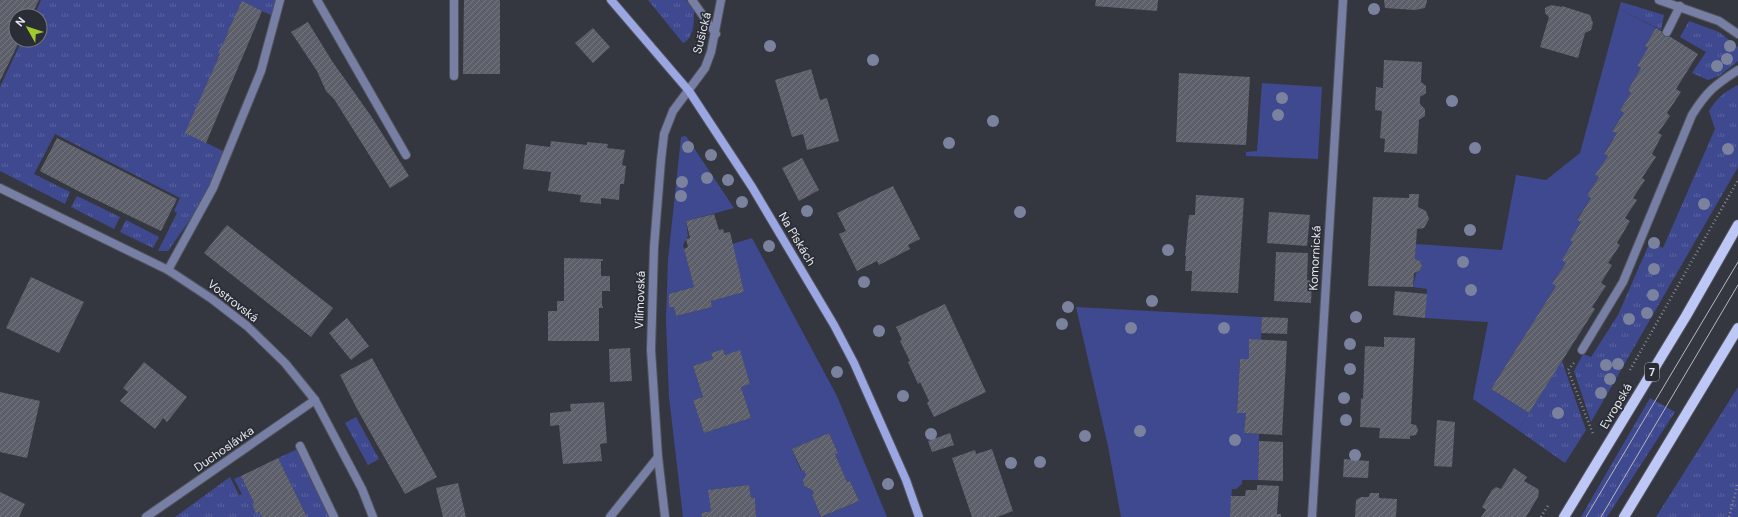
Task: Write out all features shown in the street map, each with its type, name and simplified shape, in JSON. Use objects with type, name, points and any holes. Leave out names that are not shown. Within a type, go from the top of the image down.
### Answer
[{"type":"main road","name":"Evropská","points":[[1564,517],[1686,316],[1738,225]]},
{"type":"main road","points":[[1624,517],[1738,328]]},
{"type":"street","points":[[168,270],[213,188],[261,71],[280,0]]},
{"type":"street","points":[[317,0],[406,155]]},
{"type":"street","points":[[454,0],[454,76]]},
{"type":"street","name":"Na Pískách","points":[[611,0],[689,91],[752,187],[834,325],[872,402],[906,480],[919,517]]},
{"type":"street","points":[[692,0],[716,34]]},
{"type":"street","name":"Sušická","points":[[689,91],[705,68],[712,52],[721,0]]},
{"type":"street","name":"Komornická","points":[[1312,517],[1342,0]]},
{"type":"street","points":[[1659,0],[1680,6],[1719,21],[1738,34]]},
{"type":"street","points":[[1668,32],[1680,6]]},
{"type":"street","points":[[1582,350],[1623,282],[1692,115],[1703,97],[1716,85],[1738,70]]},
{"type":"street","name":"Vilímovská","points":[[665,517],[658,457],[651,350],[654,247],[664,134],[673,110],[689,91]]},
{"type":"street","name":"Vostrovská","points":[[0,188],[168,270],[212,299],[247,326],[285,363],[315,400],[362,489],[373,517]]},
{"type":"street","name":"Duchoslávka","points":[[146,517],[315,400]]},
{"type":"street","points":[[300,446],[334,517]]},
{"type":"street","points":[[610,517],[658,457]]},
{"type":"path","points":[[1627,375],[1738,180]]},
{"type":"path","points":[[1582,350],[1568,370],[1593,434]]},
{"type":"path","points":[[1589,440],[1596,427]]},
{"type":"path","points":[[1730,517],[1738,482]]},
{"type":"path","points":[[1541,517],[1553,498]]},
{"type":"green space","points":[[41,0],[277,0],[273,16],[242,2],[227,33],[228,34],[219,53],[220,54],[186,133],[225,152],[199,207],[168,251],[158,251],[177,213],[174,211],[180,198],[55,134],[34,174],[70,192],[65,204],[0,171],[0,87],[18,48],[48,48],[48,8],[38,8]]},
{"type":"green space","points":[[648,0],[686,0],[694,11],[693,29],[687,41],[683,43]]},
{"type":"green space","points":[[1621,2],[1664,15],[1661,30],[1619,9]]},
{"type":"green space","points":[[1619,9],[1656,28],[1645,46],[1648,48],[1637,66],[1641,68],[1628,90],[1631,93],[1620,110],[1624,113],[1612,130],[1617,133],[1604,153],[1608,156],[1595,175],[1599,177],[1587,196],[1591,198],[1577,219],[1581,222],[1570,240],[1573,242],[1566,263],[1552,284],[1556,286],[1491,389],[1529,413],[1518,430],[1473,399],[1488,322],[1425,318],[1427,289],[1413,287],[1416,273],[1420,271],[1422,266],[1420,261],[1415,259],[1416,244],[1502,250],[1516,175],[1546,180],[1580,153]]},
{"type":"green space","points":[[1689,21],[1719,32],[1738,47],[1738,61],[1719,76],[1708,80],[1692,73],[1706,52],[1680,37]]},
{"type":"green space","points":[[1262,83],[1322,87],[1318,159],[1246,156],[1246,152],[1257,151]]},
{"type":"green space","points":[[1738,85],[1738,167],[1591,422],[1574,371],[1583,354],[1591,357],[1618,315],[1650,242],[1663,248],[1715,129],[1709,111],[1721,96],[1728,90]]},
{"type":"green space","points":[[686,136],[734,208],[686,221],[688,236],[683,245],[694,287],[669,294],[669,307],[674,307],[676,316],[712,307],[711,301],[744,292],[732,244],[752,238],[837,396],[887,517],[822,517],[859,501],[850,481],[847,482],[835,454],[838,453],[829,433],[792,449],[801,471],[804,470],[806,475],[803,480],[804,486],[812,490],[814,494],[812,495],[821,517],[756,517],[755,498],[751,498],[749,485],[709,490],[711,511],[701,513],[702,517],[683,517],[669,397],[666,320],[668,260],[681,137]],"holes":[[[723,349],[725,355],[740,351],[750,384],[741,387],[751,418],[704,433],[693,400],[703,397],[693,366],[713,359],[711,353]]]},
{"type":"green space","points":[[77,196],[120,217],[114,229],[71,207]]},
{"type":"green space","points":[[126,220],[159,237],[153,248],[120,232]]},
{"type":"green space","points":[[1076,307],[1262,317],[1261,340],[1250,339],[1249,359],[1240,359],[1237,412],[1246,413],[1244,433],[1259,434],[1258,480],[1242,480],[1242,484],[1236,489],[1232,489],[1230,517],[1121,517],[1108,446]]},
{"type":"green space","points":[[1562,361],[1586,430],[1565,463],[1518,430]]},
{"type":"green space","points":[[1738,387],[1738,517],[1656,517]]},
{"type":"green space","points":[[1650,398],[1675,412],[1607,517],[1581,517]]},
{"type":"green space","points":[[356,417],[379,459],[368,465],[345,423]]},
{"type":"green space","points":[[302,447],[336,517],[307,517],[278,458]]},
{"type":"green space","points":[[241,476],[254,503],[252,504],[256,513],[259,512],[262,517],[175,517],[230,477],[239,495],[242,494],[234,479]]},
{"type":"building","points":[[0,0],[39,0],[35,8],[8,8],[8,48],[16,48],[0,81]]},
{"type":"building","points":[[464,0],[500,0],[500,74],[463,74]]},
{"type":"building","points":[[1096,0],[1158,0],[1157,11],[1095,6]]},
{"type":"building","points":[[1384,0],[1427,1],[1425,8],[1415,10],[1385,8]]},
{"type":"building","points":[[242,1],[262,11],[206,143],[185,133],[220,54],[218,53]]},
{"type":"building","points":[[1551,5],[1562,6],[1590,15],[1593,23],[1591,30],[1585,33],[1578,58],[1540,47],[1549,17],[1545,13],[1545,8]]},
{"type":"building","points":[[308,22],[332,61],[371,116],[409,176],[390,188],[334,99],[326,91],[317,71],[291,32]]},
{"type":"building","points":[[593,28],[610,47],[593,63],[575,43]]},
{"type":"building","points":[[1656,28],[1698,54],[1676,89],[1681,92],[1667,113],[1670,116],[1658,133],[1662,135],[1652,154],[1656,157],[1642,178],[1645,180],[1633,198],[1637,200],[1625,218],[1630,221],[1617,243],[1620,245],[1608,263],[1612,265],[1601,283],[1606,286],[1592,307],[1595,309],[1529,413],[1491,389],[1556,286],[1552,284],[1566,263],[1562,260],[1573,242],[1570,240],[1581,222],[1577,220],[1591,198],[1587,196],[1599,177],[1595,175],[1608,156],[1604,154],[1617,133],[1612,131],[1624,113],[1620,110],[1631,93],[1628,90],[1641,68],[1637,66],[1648,48],[1645,46]]},
{"type":"building","points":[[1384,60],[1422,62],[1421,82],[1426,86],[1426,93],[1420,97],[1420,104],[1425,109],[1425,116],[1419,120],[1417,154],[1384,152],[1385,139],[1380,138],[1382,111],[1375,110],[1376,87],[1383,88]]},
{"type":"building","points":[[811,69],[820,100],[827,98],[839,141],[807,150],[803,134],[792,137],[775,80]]},
{"type":"building","points":[[1179,73],[1250,77],[1246,145],[1176,142]]},
{"type":"building","points":[[57,138],[177,199],[161,231],[40,171]]},
{"type":"building","points":[[551,141],[587,145],[587,142],[608,144],[607,148],[625,150],[622,165],[626,166],[624,184],[620,184],[619,200],[601,198],[601,204],[580,202],[581,195],[548,191],[551,172],[523,169],[526,144],[550,147]]},
{"type":"building","points":[[802,158],[819,190],[799,201],[782,168]]},
{"type":"building","points":[[893,186],[920,239],[908,245],[910,249],[879,265],[877,261],[857,271],[839,234],[846,231],[837,213]]},
{"type":"building","points":[[1409,194],[1419,194],[1418,207],[1426,211],[1429,219],[1424,228],[1417,229],[1415,259],[1420,261],[1422,266],[1420,271],[1414,273],[1413,287],[1368,286],[1373,197],[1409,198]]},
{"type":"building","points":[[1196,195],[1244,198],[1238,293],[1191,291],[1192,271],[1185,271],[1185,256],[1189,215],[1195,215]]},
{"type":"building","points":[[1269,212],[1310,215],[1307,246],[1267,243]]},
{"type":"building","points":[[714,214],[719,230],[723,229],[724,233],[730,232],[744,292],[711,301],[712,307],[676,316],[674,307],[669,307],[669,294],[694,287],[684,249],[688,247],[686,239],[690,238],[686,221]]},
{"type":"building","points":[[227,225],[333,308],[311,337],[204,253]]},
{"type":"building","points":[[1276,252],[1308,253],[1307,280],[1312,281],[1311,303],[1274,301]]},
{"type":"building","points":[[564,258],[603,259],[603,261],[601,261],[601,276],[610,276],[610,291],[602,291],[603,308],[599,308],[599,341],[548,341],[548,311],[557,311],[557,301],[564,301]]},
{"type":"building","points":[[31,277],[84,302],[59,353],[6,328]]},
{"type":"building","points":[[1395,291],[1427,294],[1425,318],[1393,315]]},
{"type":"building","points":[[945,304],[986,392],[934,417],[927,403],[929,401],[920,382],[918,384],[908,362],[910,361],[900,341],[902,340],[896,327]]},
{"type":"building","points":[[1262,317],[1288,318],[1287,334],[1261,333]]},
{"type":"building","points":[[347,318],[369,346],[351,360],[329,333]]},
{"type":"building","points":[[1384,337],[1415,338],[1411,424],[1416,425],[1418,430],[1416,435],[1410,436],[1410,439],[1379,438],[1380,428],[1360,427],[1361,398],[1363,399],[1365,346],[1384,347]]},
{"type":"building","points":[[1249,339],[1287,341],[1282,435],[1244,433],[1246,413],[1237,413],[1240,359],[1249,359]]},
{"type":"building","points":[[630,348],[632,381],[610,382],[609,349]]},
{"type":"building","points":[[723,349],[725,355],[740,350],[750,384],[741,387],[751,418],[704,433],[693,400],[703,397],[693,366],[713,359],[711,353]]},
{"type":"building","points":[[372,358],[437,477],[405,494],[356,407],[340,375]]},
{"type":"building","points":[[144,362],[187,397],[167,422],[163,418],[155,429],[120,401],[128,392],[123,388]]},
{"type":"building","points":[[0,392],[40,401],[27,458],[0,452]]},
{"type":"building","points":[[604,402],[607,443],[600,444],[602,461],[563,464],[559,425],[550,426],[550,413],[571,411],[570,404]]},
{"type":"building","points":[[1437,420],[1455,422],[1452,467],[1434,466]]},
{"type":"building","points":[[829,433],[838,453],[835,454],[847,482],[850,481],[859,501],[821,517],[812,495],[814,494],[812,490],[804,486],[803,480],[806,475],[804,470],[802,471],[792,449]]},
{"type":"building","points":[[950,433],[954,445],[932,452],[928,441]]},
{"type":"building","points":[[1259,441],[1283,442],[1283,481],[1258,480]]},
{"type":"building","points":[[992,449],[1013,511],[997,517],[972,517],[952,458],[975,450],[976,454]]},
{"type":"building","points":[[278,458],[307,517],[262,517],[259,512],[256,514],[252,504],[254,503],[241,476]]},
{"type":"building","points":[[1344,459],[1369,461],[1368,478],[1343,477]]},
{"type":"building","points":[[1514,468],[1527,477],[1524,481],[1538,489],[1539,492],[1538,497],[1526,517],[1481,517],[1486,510],[1482,507],[1492,490],[1496,487],[1501,489]]},
{"type":"building","points":[[458,483],[466,517],[443,517],[436,488]]},
{"type":"building","points":[[749,485],[751,498],[755,498],[756,517],[702,517],[701,513],[711,511],[708,490]]},
{"type":"building","points":[[1257,485],[1279,486],[1277,514],[1281,514],[1281,517],[1230,517],[1231,496],[1245,496],[1246,490],[1257,490]]},
{"type":"building","points":[[0,492],[25,504],[19,517],[0,517]]},
{"type":"building","points":[[1370,493],[1379,493],[1379,498],[1397,499],[1396,517],[1355,517],[1356,500],[1361,497],[1369,497]]},
{"type":"tram line","points":[[1586,517],[1738,262]]},
{"type":"tram line","points":[[1601,517],[1738,285]]}]
